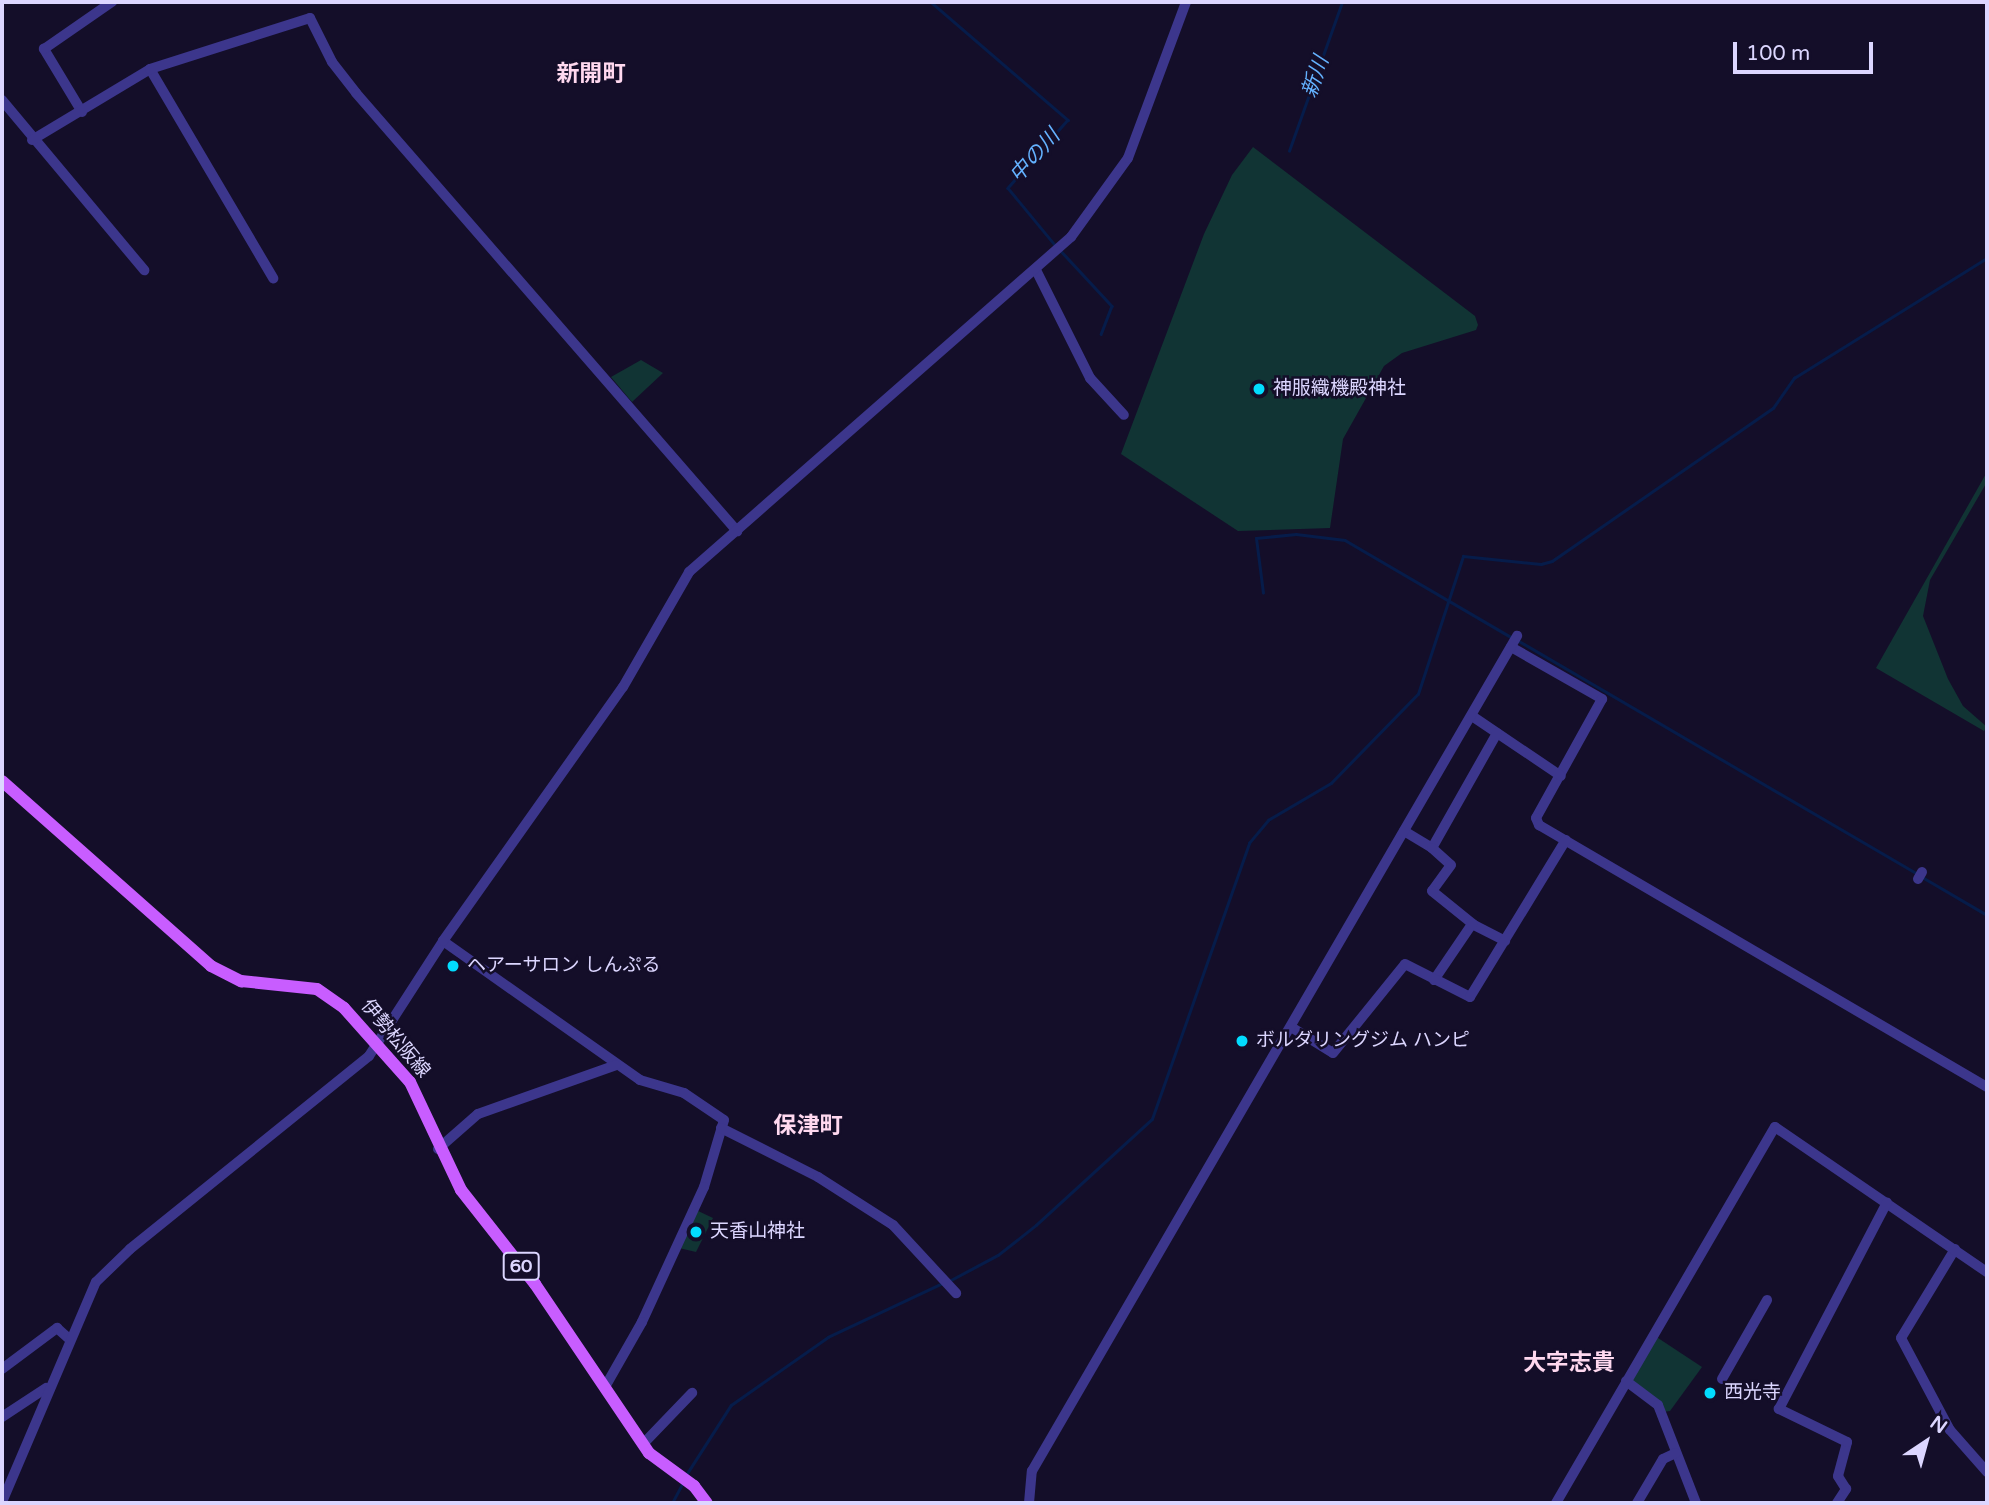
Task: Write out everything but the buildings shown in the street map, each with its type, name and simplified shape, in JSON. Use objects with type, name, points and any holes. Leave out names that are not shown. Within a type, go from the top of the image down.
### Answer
[{"type":"main road","name":"伊勢松阪線","points":[[2,781],[211,966],[241,981],[317,989],[378,1044],[422,1102],[438,1149],[461,1190],[606,1385],[643,1444],[683,1478],[707,1503]]},
{"type":"street","points":[[82,112],[44,49],[112,2]]},
{"type":"street","points":[[2,1502],[68,1338],[109,1266],[346,1078],[378,1044],[443,941],[623,687],[677,587],[1059,248],[1128,158],[1186,2]]},
{"type":"street","points":[[32,140],[150,69],[310,18],[332,62],[356,93],[737,531]]},
{"type":"street","points":[[150,69],[273,278]]},
{"type":"street","points":[[2,100],[32,140],[144,270]]},
{"type":"street","points":[[1036,270],[1090,378],[1124,415]]},
{"type":"street","points":[[1029,1503],[1032,1471],[1514,642],[1602,699],[1536,818],[1566,841],[1987,1087]]},
{"type":"street","points":[[1472,716],[1561,776]]},
{"type":"street","points":[[1432,848],[1497,733]]},
{"type":"street","points":[[1404,831],[1432,848],[1451,865],[1432,891],[1472,923],[1505,941]]},
{"type":"street","points":[[1291,1027],[1333,1053],[1405,964],[1469,998],[1566,841]]},
{"type":"street","points":[[1433,980],[1472,923]]},
{"type":"street","points":[[443,941],[616,1065],[652,1086],[684,1093],[724,1120],[704,1187],[642,1322],[606,1385]]},
{"type":"street","points":[[438,1149],[478,1114],[616,1065]]},
{"type":"street","points":[[1556,1503],[1775,1127],[1987,1272]]},
{"type":"street","points":[[721,1128],[846,1193],[898,1229],[950,1285]]},
{"type":"street","points":[[1837,1503],[1846,1489],[1838,1476],[1847,1442],[1779,1409],[1887,1202]]},
{"type":"street","points":[[1955,1249],[1901,1338],[1950,1430],[1987,1472]]},
{"type":"street","points":[[1722,1379],[1767,1300]]},
{"type":"street","points":[[2,1370],[57,1328],[68,1338]]},
{"type":"street","points":[[1626,1381],[1658,1405],[1696,1503]]},
{"type":"street","points":[[2,1416],[50,1386]]},
{"type":"street","points":[[643,1444],[692,1393]]},
{"type":"street","points":[[1637,1503],[1664,1459],[1676,1453]]},
{"type":"green space","points":[[1253,147],[1475,316],[1478,325],[1476,330],[1402,353],[1384,366],[1343,439],[1330,528],[1238,531],[1121,454],[1204,234],[1232,175]]},
{"type":"green space","points":[[641,360],[663,373],[632,402],[611,377]]},
{"type":"green space","points":[[1987,472],[1987,482],[1930,580],[1923,616],[1948,679],[1963,706],[1987,727],[1984,731],[1876,668]]},
{"type":"green space","points":[[696,1210],[713,1218],[696,1252],[679,1248]]},
{"type":"green space","points":[[1655,1336],[1702,1367],[1670,1411],[1663,1412],[1629,1381]]},
{"type":"waterway","name":"中の川","points":[[931,2],[1068,120],[1008,188],[1056,246]]},
{"type":"waterway","name":"新川","points":[[1289,151],[1342,2]]},
{"type":"waterway","name":"中の川","points":[[1061,251],[1112,306],[1101,334]]},
{"type":"waterway","points":[[949,1281],[998,1255],[1036,1225],[1152,1119],[1249,843],[1268,820],[1331,783],[1418,694],[1463,556],[1541,564],[1552,561],[1773,408],[1794,378],[1987,258]]},
{"type":"waterway","points":[[1263,593],[1256,538],[1296,534],[1345,540],[1513,638]]},
{"type":"waterway","points":[[1519,641],[1918,874]]},
{"type":"waterway","points":[[1924,878],[1987,915]]},
{"type":"waterway","points":[[686,1475],[731,1405],[828,1337],[943,1283]]},
{"type":"waterway","points":[[672,1503],[683,1482]]},
{"type":"place","name":"神服織機殿神社","points":[[1259,389]]},
{"type":"place","name":"ヘアーサロン しんぷる","points":[[453,966]]},
{"type":"place","name":"ボルダリングジム ハンピ","points":[[1242,1041]]},
{"type":"place","name":"天香山神社","points":[[696,1232]]},
{"type":"place","name":"西光寺","points":[[1710,1393]]},
{"type":"district","name":"新開町","points":[[591,74]]},
{"type":"district","name":"保津町","points":[[808,1126]]},
{"type":"district","name":"大字志貴","points":[[1569,1363]]}]
